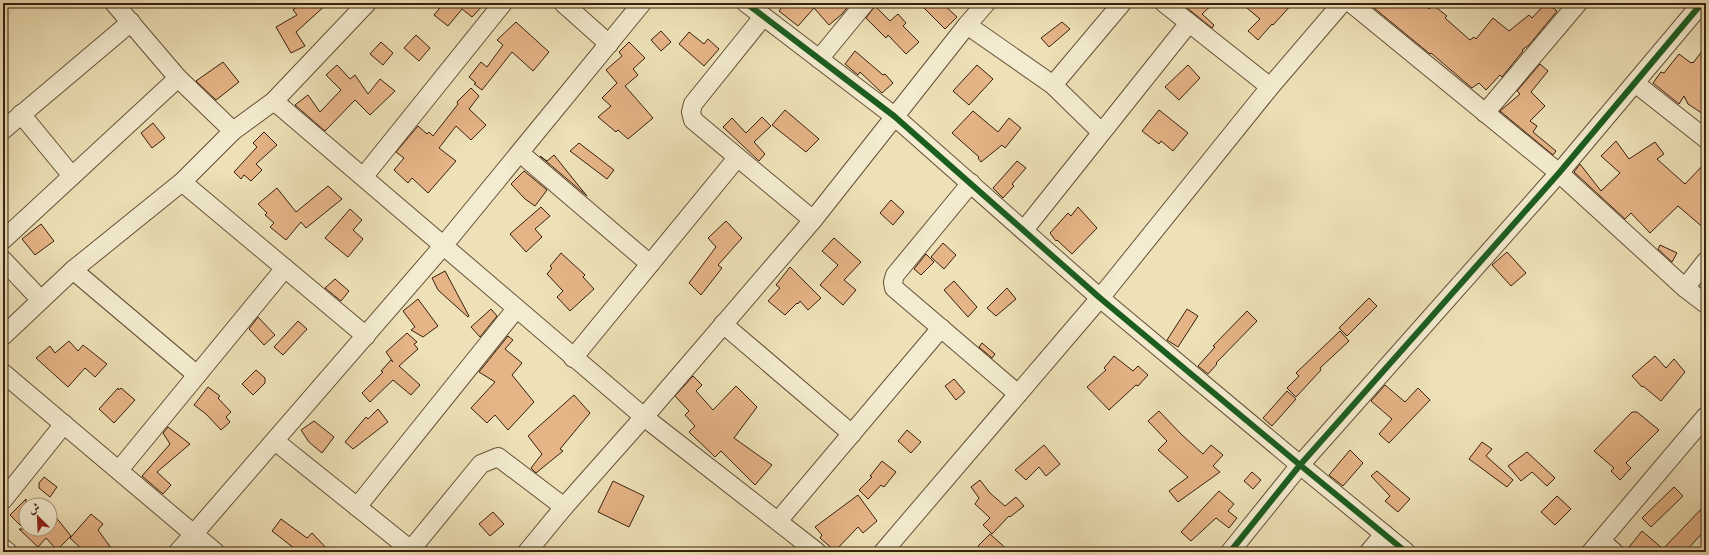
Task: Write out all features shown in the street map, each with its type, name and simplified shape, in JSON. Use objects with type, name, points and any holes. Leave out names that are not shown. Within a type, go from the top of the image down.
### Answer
[{"type":"street","points":[[114,3],[178,78],[233,131]]},
{"type":"street","points":[[3,336],[40,299],[73,270],[182,182],[233,131],[274,101],[367,3]]},
{"type":"street","points":[[364,176],[503,3]]},
{"type":"street","points":[[563,3],[609,44]]},
{"type":"street","points":[[178,552],[443,246],[642,3]]},
{"type":"street","points":[[746,3],[894,116],[972,183],[1100,298],[1406,552]]},
{"type":"street","points":[[818,59],[865,3]]},
{"type":"street","points":[[527,552],[564,507],[644,417],[812,220],[966,25],[986,3]]},
{"type":"street","points":[[1053,85],[1122,3]]},
{"type":"street","points":[[1164,3],[1270,87]]},
{"type":"street","points":[[882,552],[1100,298],[1270,87],[1342,3]]},
{"type":"street","points":[[1351,3],[1559,173],[1686,288],[1706,304]]},
{"type":"street","points":[[1485,114],[1578,3]]},
{"type":"street","points":[[1230,552],[1300,465],[1559,173],[1702,3]]},
{"type":"street","points":[[763,17],[693,104],[691,112],[693,120],[812,220]]},
{"type":"street","points":[[3,130],[131,22]]},
{"type":"street","points":[[1024,230],[1189,23]]},
{"type":"street","points":[[966,25],[1053,85],[1101,132]]},
{"type":"street","points":[[3,240],[178,78]]},
{"type":"street","points":[[1635,83],[1706,138]]},
{"type":"street","points":[[274,101],[364,176],[516,309],[644,417],[817,552]]},
{"type":"street","points":[[22,114],[72,176]]},
{"type":"street","points":[[520,152],[650,264]]},
{"type":"street","points":[[574,358],[737,158]]},
{"type":"street","points":[[182,182],[366,336]]},
{"type":"street","points":[[972,183],[895,276],[893,282],[894,288],[1018,394]]},
{"type":"street","points":[[3,260],[40,299]]},
{"type":"street","points":[[1686,288],[1706,261]]},
{"type":"street","points":[[119,470],[284,268]]},
{"type":"street","points":[[73,270],[197,375]]},
{"type":"street","points":[[357,507],[516,309]]},
{"type":"street","points":[[723,324],[852,434]]},
{"type":"street","points":[[778,522],[941,328]]},
{"type":"street","points":[[3,373],[215,552]]},
{"type":"street","points":[[1602,548],[1706,416]]},
{"type":"street","points":[[3,500],[64,424]]},
{"type":"street","points":[[275,441],[410,551],[481,464],[490,459],[498,457],[564,507]]},
{"type":"street","points":[[1369,552],[1384,534]]},
{"type":"street","points":[[3,548],[8,552]]},
{"type":"building","points":[[301,3],[306,3],[309,8],[317,3],[328,3],[296,32],[305,46],[291,53],[276,27],[297,15],[293,10]]},
{"type":"building","points":[[444,3],[485,3],[472,17],[462,9],[448,26],[434,15]]},
{"type":"building","points":[[785,3],[851,3],[842,14],[829,25],[814,8],[798,26],[779,11]]},
{"type":"building","points":[[919,3],[942,3],[957,17],[945,29]]},
{"type":"building","points":[[1181,3],[1214,3],[1202,14],[1214,25],[1212,28]]},
{"type":"building","points":[[1241,3],[1261,3],[1266,8],[1271,3],[1293,3],[1258,40],[1248,31],[1260,19]]},
{"type":"building","points":[[1368,3],[1423,3],[1429,9],[1433,5],[1447,16],[1445,18],[1470,40],[1474,37],[1476,39],[1493,18],[1509,31],[1529,15],[1532,18],[1546,3],[1557,11],[1529,45],[1522,50],[1523,51],[1502,77],[1500,75],[1486,90],[1479,83],[1472,88]]},
{"type":"building","points":[[875,6],[890,21],[898,14],[906,23],[903,26],[919,42],[906,54],[888,35],[886,38],[866,18]]},
{"type":"building","points":[[516,22],[549,52],[533,71],[512,52],[482,90],[474,84],[476,83],[469,77],[481,62],[487,67],[503,45],[497,40]]},
{"type":"building","points":[[1062,22],[1070,29],[1049,47],[1041,38]]},
{"type":"building","points":[[661,31],[671,42],[661,51],[651,40]]},
{"type":"building","points":[[689,32],[704,44],[708,39],[719,49],[704,66],[679,44]]},
{"type":"building","points":[[416,35],[430,48],[419,61],[404,48]]},
{"type":"building","points":[[381,42],[393,53],[383,65],[370,54]]},
{"type":"building","points":[[629,42],[645,58],[633,69],[638,75],[625,86],[653,118],[628,139],[618,130],[616,132],[598,117],[611,106],[602,98],[617,83],[606,70],[622,56],[619,52]]},
{"type":"building","points":[[1706,46],[1706,116],[1688,104],[1684,96],[1679,104],[1653,83],[1661,72],[1664,73],[1679,54],[1693,63]]},
{"type":"building","points":[[855,51],[883,75],[885,74],[893,83],[882,93],[860,72],[858,75],[845,64]]},
{"type":"building","points":[[223,62],[239,82],[216,100],[196,81]]},
{"type":"building","points":[[1540,64],[1548,71],[1531,92],[1545,106],[1530,121],[1537,126],[1533,132],[1556,151],[1553,155],[1500,111],[1520,94],[1517,91]]},
{"type":"building","points":[[337,65],[350,79],[355,75],[368,94],[380,79],[395,91],[370,115],[355,100],[325,131],[295,105],[308,95],[320,112],[341,90],[326,75]]},
{"type":"building","points":[[977,65],[993,79],[969,105],[953,91]]},
{"type":"building","points":[[1188,65],[1200,78],[1179,100],[1165,87]]},
{"type":"building","points":[[471,88],[479,96],[469,109],[486,125],[471,140],[456,126],[439,148],[456,161],[428,193],[412,178],[408,183],[394,170],[404,158],[396,152],[418,126],[427,134],[429,132],[433,136],[458,104],[457,102]]},
{"type":"building","points":[[785,110],[819,139],[806,152],[772,125]]},
{"type":"building","points":[[1159,110],[1188,133],[1173,151],[1161,141],[1159,144],[1142,131]]},
{"type":"building","points":[[973,111],[998,132],[1009,118],[1021,128],[1005,148],[1002,145],[981,162],[978,158],[979,157],[952,133]]},
{"type":"building","points":[[762,117],[771,126],[754,142],[765,154],[759,161],[723,127],[732,118],[746,133]]},
{"type":"building","points":[[153,123],[165,138],[152,148],[141,133]]},
{"type":"building","points":[[264,132],[277,145],[256,164],[262,170],[251,181],[244,175],[241,179],[234,172],[257,147],[253,143]]},
{"type":"building","points":[[1616,141],[1629,159],[1655,142],[1664,154],[1657,159],[1685,184],[1706,162],[1706,230],[1678,206],[1650,233],[1631,213],[1625,219],[1574,172],[1580,164],[1601,191],[1620,173],[1601,156]]},
{"type":"building","points":[[579,143],[614,170],[607,179],[570,151]]},
{"type":"building","points":[[554,155],[587,196],[540,156],[547,161]]},
{"type":"building","points":[[1017,161],[1026,168],[1012,184],[1014,186],[1003,198],[993,188]]},
{"type":"building","points":[[524,171],[547,190],[535,206],[525,199],[511,184]]},
{"type":"building","points":[[328,186],[342,199],[306,228],[301,222],[286,240],[270,227],[274,223],[265,215],[267,213],[258,204],[277,188],[296,212]]},
{"type":"building","points":[[891,200],[904,212],[893,225],[880,213]]},
{"type":"building","points":[[541,207],[550,216],[535,229],[542,237],[526,252],[510,234]]},
{"type":"building","points":[[1078,207],[1097,228],[1072,254],[1057,240],[1056,241],[1050,233],[1068,213],[1071,216]]},
{"type":"building","points":[[350,209],[362,220],[353,230],[363,239],[348,257],[325,238]]},
{"type":"building","points":[[726,221],[742,238],[718,265],[722,268],[701,295],[689,283],[716,247],[708,238]]},
{"type":"building","points":[[41,224],[54,241],[35,255],[22,239]]},
{"type":"building","points":[[834,238],[861,262],[844,280],[856,290],[843,305],[820,285],[838,265],[822,251]]},
{"type":"building","points":[[943,243],[956,255],[944,269],[931,257]]},
{"type":"building","points":[[1660,245],[1677,253],[1672,262],[1658,249]]},
{"type":"building","points":[[1507,252],[1526,273],[1511,286],[1492,265]]},
{"type":"building","points":[[561,253],[585,275],[583,277],[594,289],[570,311],[557,297],[563,291],[547,274],[552,268],[550,266]]},
{"type":"building","points":[[926,254],[934,262],[921,275],[914,269]]},
{"type":"building","points":[[790,267],[821,298],[808,310],[800,301],[785,315],[768,301],[780,288],[776,285]]},
{"type":"building","points":[[445,271],[469,316],[468,317],[438,290],[432,278]]},
{"type":"building","points":[[335,279],[349,291],[341,301],[325,288]]},
{"type":"building","points":[[954,281],[977,307],[968,317],[944,290]]},
{"type":"building","points":[[1007,288],[1016,299],[996,316],[987,308]]},
{"type":"building","points":[[1369,298],[1377,306],[1347,336],[1339,328]]},
{"type":"building","points":[[418,299],[438,326],[423,337],[411,330],[415,327],[403,311]]},
{"type":"building","points":[[491,309],[497,316],[480,337],[471,327]]},
{"type":"building","points":[[1187,309],[1198,316],[1178,347],[1167,340]]},
{"type":"building","points":[[1247,311],[1257,321],[1216,363],[1217,364],[1208,374],[1198,366],[1215,347],[1213,346]]},
{"type":"building","points":[[258,317],[275,335],[264,345],[249,329]]},
{"type":"building","points":[[298,321],[307,329],[283,355],[274,347]]},
{"type":"building","points":[[1340,331],[1349,341],[1320,368],[1321,370],[1296,397],[1287,388],[1299,376],[1296,373]]},
{"type":"building","points":[[407,333],[417,342],[414,344],[418,349],[399,366],[420,385],[411,395],[393,380],[370,402],[362,393],[383,372],[381,371],[391,360],[393,362],[386,352]]},
{"type":"building","points":[[508,336],[513,340],[505,349],[522,363],[512,375],[534,402],[508,430],[495,415],[487,423],[471,408],[495,382],[479,372]]},
{"type":"building","points":[[69,341],[78,351],[83,345],[107,364],[95,377],[85,368],[68,387],[36,358],[50,346],[55,353]]},
{"type":"building","points":[[982,343],[995,354],[992,358],[979,347]]},
{"type":"building","points":[[1114,356],[1133,371],[1138,366],[1148,375],[1138,386],[1136,385],[1109,410],[1087,387],[1106,370],[1104,368]]},
{"type":"building","points":[[1655,356],[1666,368],[1674,359],[1685,372],[1661,401],[1643,386],[1642,387],[1632,376]]},
{"type":"building","points":[[256,370],[265,378],[265,383],[253,395],[242,384]]},
{"type":"building","points":[[693,376],[702,385],[696,391],[713,410],[736,386],[757,407],[734,438],[772,465],[755,485],[721,451],[715,457],[689,432],[695,426],[685,415],[689,411],[675,396]]},
{"type":"building","points":[[954,379],[965,392],[956,400],[945,386]]},
{"type":"building","points":[[1385,385],[1405,402],[1418,388],[1430,400],[1389,443],[1379,434],[1392,419],[1371,401]]},
{"type":"building","points":[[208,387],[220,396],[218,398],[231,412],[226,417],[230,422],[221,430],[206,414],[194,405]]},
{"type":"building","points":[[118,388],[119,390],[121,388],[135,400],[114,423],[99,409]]},
{"type":"building","points":[[1287,391],[1296,399],[1272,426],[1263,418]]},
{"type":"building","points":[[574,395],[590,413],[560,449],[563,451],[536,473],[531,468],[542,454],[528,436]]},
{"type":"building","points":[[378,409],[388,422],[353,449],[345,442],[366,417],[368,419]]},
{"type":"building","points":[[1159,411],[1203,454],[1211,445],[1223,455],[1213,466],[1220,472],[1178,502],[1169,491],[1188,477],[1158,450],[1167,441],[1148,421]]},
{"type":"building","points":[[1632,412],[1637,412],[1659,430],[1626,463],[1631,468],[1620,480],[1611,471],[1614,468],[1594,451]]},
{"type":"building","points":[[314,421],[334,437],[322,453],[309,442],[301,430]]},
{"type":"building","points":[[168,427],[190,444],[157,472],[171,485],[163,494],[142,476],[170,444],[163,433]]},
{"type":"building","points":[[907,430],[921,442],[911,453],[898,441]]},
{"type":"building","points":[[1482,442],[1492,449],[1486,456],[1513,480],[1507,487],[1469,459]]},
{"type":"building","points":[[1044,445],[1060,464],[1046,476],[1039,467],[1026,480],[1015,470]]},
{"type":"building","points":[[1350,450],[1363,463],[1343,486],[1329,475]]},
{"type":"building","points":[[1527,452],[1555,478],[1547,486],[1532,472],[1521,481],[1508,466]]},
{"type":"building","points":[[882,461],[896,472],[884,487],[881,485],[868,499],[859,490],[872,477],[870,476]]},
{"type":"building","points":[[1377,471],[1410,499],[1398,512],[1385,501],[1390,496],[1371,476]]},
{"type":"building","points":[[1252,472],[1261,480],[1253,489],[1244,481]]},
{"type":"building","points":[[44,477],[57,487],[50,497],[39,488],[39,483]]},
{"type":"building","points":[[980,480],[990,493],[1005,506],[1016,497],[1024,506],[1010,517],[1009,516],[992,534],[983,525],[990,518],[975,504],[979,498],[971,487]]},
{"type":"building","points":[[613,481],[644,496],[629,527],[598,512]]},
{"type":"building","points":[[1674,487],[1683,496],[1651,527],[1642,518]]},
{"type":"building","points":[[1219,491],[1234,504],[1228,511],[1237,518],[1229,528],[1216,518],[1191,541],[1181,532]]},
{"type":"building","points":[[858,495],[877,521],[863,533],[858,527],[835,551],[820,538],[822,535],[815,527]]},
{"type":"building","points":[[1557,496],[1571,509],[1555,525],[1541,512]]},
{"type":"building","points":[[1706,504],[1706,529],[1685,552],[1625,552],[1642,531],[1663,549]]},
{"type":"building","points":[[18,507],[18,523],[10,515]]},
{"type":"building","points":[[493,512],[504,524],[490,536],[479,524]]},
{"type":"building","points":[[91,514],[103,524],[98,530],[114,552],[85,552],[70,538]]},
{"type":"building","points":[[281,519],[307,538],[312,533],[330,552],[299,552],[272,531]]},
{"type":"building","points":[[58,520],[71,536],[57,550],[46,538],[38,547],[27,537],[58,537]]},
{"type":"building","points":[[990,534],[1010,552],[984,552],[978,546]]},
{"type":"cycle path","points":[[746,3],[894,116],[1100,298],[1406,552]]},
{"type":"cycle path","points":[[1230,552],[1300,465],[1559,173],[1702,3]]}]
